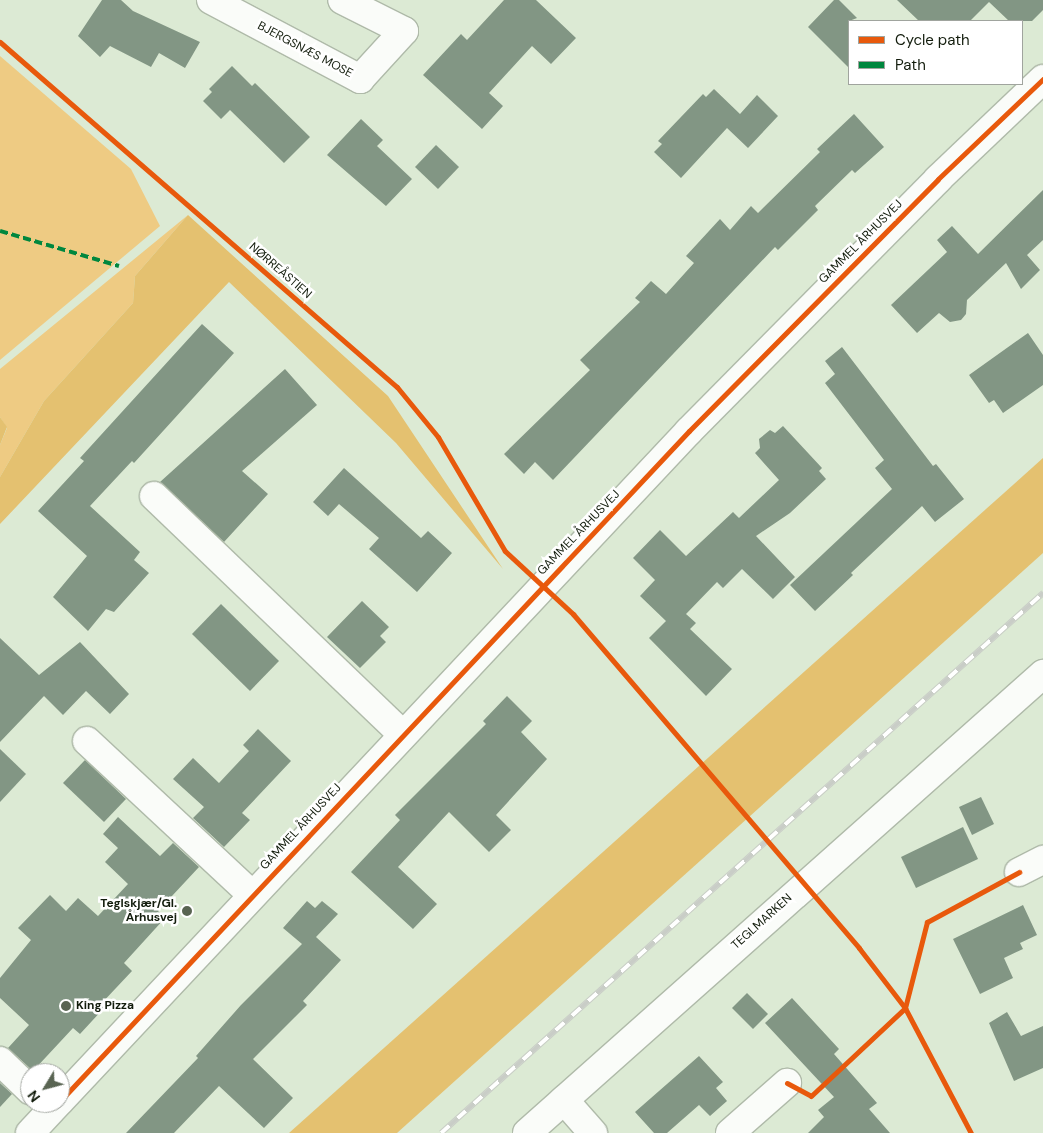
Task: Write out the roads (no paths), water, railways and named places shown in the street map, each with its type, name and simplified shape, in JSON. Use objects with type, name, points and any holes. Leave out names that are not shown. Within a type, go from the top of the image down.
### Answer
[{"type":"street","name":"BJERGSNÆS MOSE","points":[[211,0],[360,79],[404,31],[342,0]]},
{"type":"street","name":"GAMMEL ÅRHUSVEJ","points":[[70,1086],[402,734],[780,338],[1043,79]]},
{"type":"street","points":[[154,496],[402,734]]},
{"type":"street","name":"TEGLMARKEN","points":[[527,1133],[1043,674]]},
{"type":"street","points":[[87,742],[252,894]]},
{"type":"street","points":[[1019,872],[1043,860]]},
{"type":"street","points":[[0,1061],[20,1080]]},
{"type":"street","points":[[730,1133],[787,1083]]},
{"type":"street","points":[[564,1100],[593,1133]]},
{"type":"street","name":"GAMMEL ÅRHUSVEJ","points":[[30,1133],[46,1113]]},
{"type":"railway","points":[[441,1133],[1043,593]]},
{"type":"place","name":"Teglskjær/Gl. Århusvej","points":[[187,911]]},
{"type":"place","name":"King Pizza","points":[[66,1006]]}]
